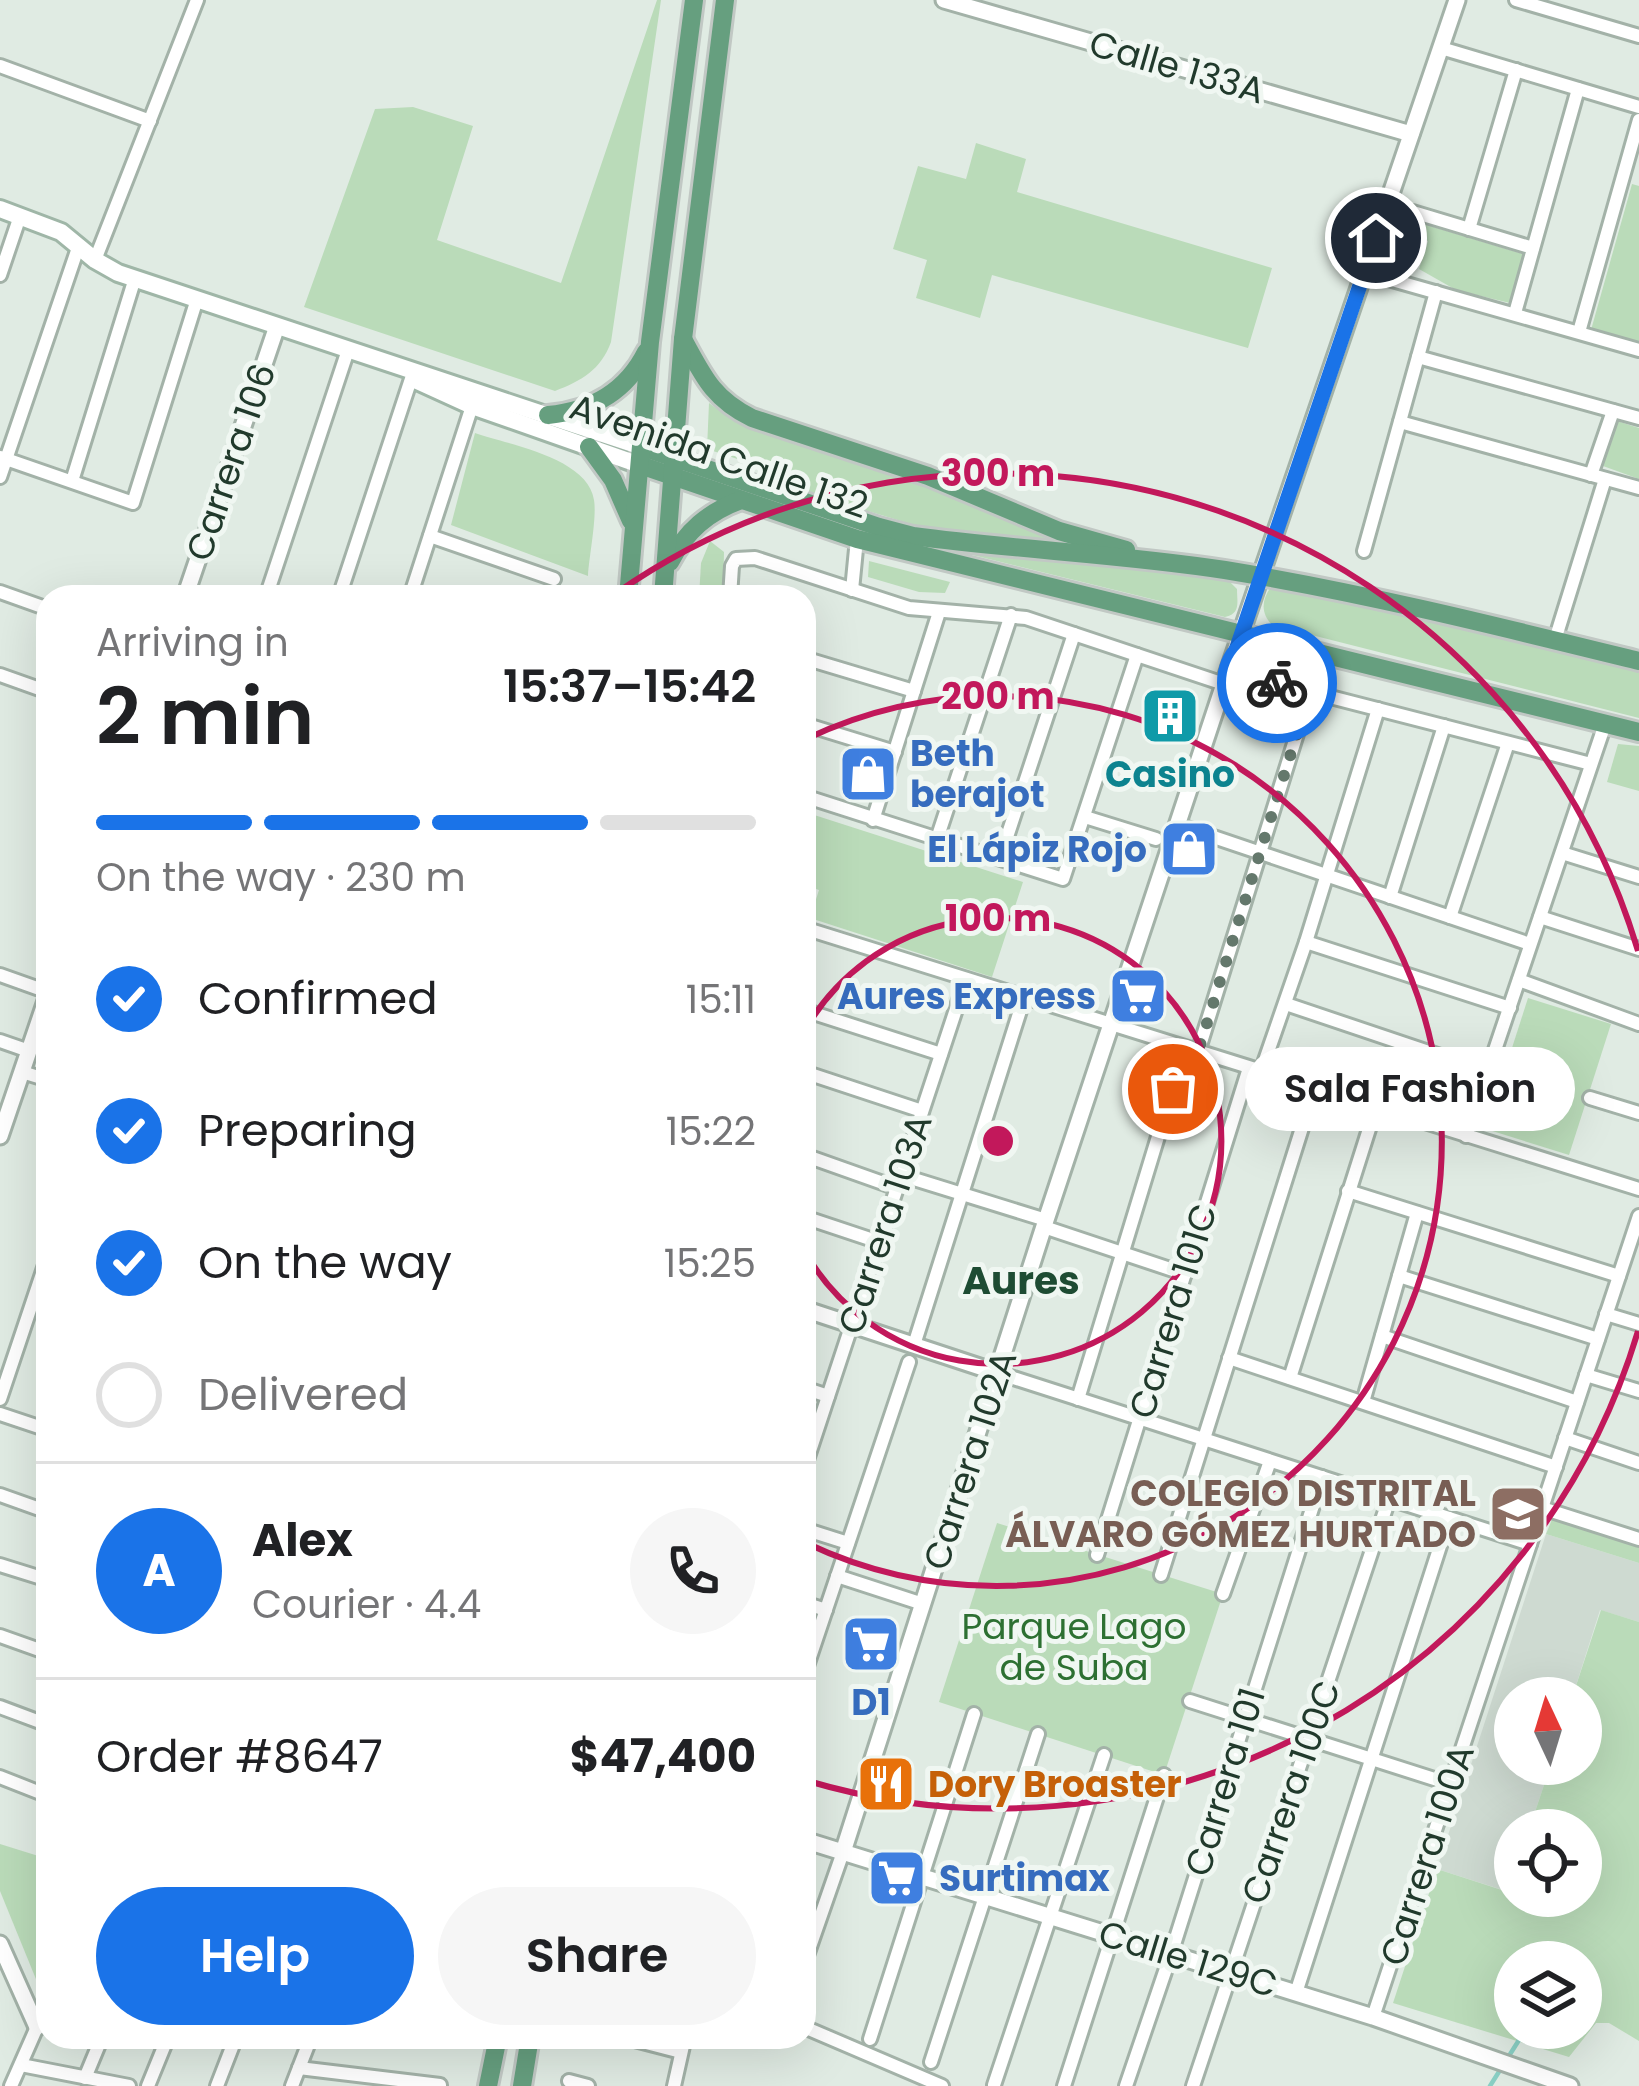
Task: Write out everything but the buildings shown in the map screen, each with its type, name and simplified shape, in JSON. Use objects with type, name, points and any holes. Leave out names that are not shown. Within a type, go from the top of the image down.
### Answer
[{"type":"main road","points":[[629,585],[650,342],[694,0]]},
{"type":"main road","points":[[664,585],[683,339],[725,0]]},
{"type":"main road","name":"Avenida Calle 132","points":[[0,209],[62,232],[111,270],[548,415],[640,456],[879,527],[913,536],[1261,577],[1380,598],[1639,661]]},
{"type":"main road","points":[[683,339],[714,393],[734,410],[928,476],[1059,531],[1185,565]]},
{"type":"main road","points":[[548,415],[568,413],[606,398],[639,366],[650,342]]},
{"type":"main road","name":"Avenida Calle 132","points":[[348,350],[472,406],[589,447],[640,456]]},
{"type":"main road","points":[[589,447],[613,480],[634,527]]},
{"type":"main road","name":"Avenida Calle 132","points":[[673,467],[741,500],[857,539],[1639,732]]},
{"type":"main road","points":[[665,585],[671,559],[694,527],[741,500]]},
{"type":"main road","points":[[488,2086],[496,2049]]},
{"type":"main road","points":[[522,2086],[528,2049]]},
{"type":"street","points":[[95,260],[197,0]]},
{"type":"street","name":"Calle 133A","points":[[944,0],[1411,134]]},
{"type":"street","name":"Carrera 102A","points":[[816,1915],[843,1852],[1045,1224],[1457,0]]},
{"type":"street","points":[[1516,0],[1639,36]]},
{"type":"street","points":[[1441,48],[1639,107]]},
{"type":"street","points":[[0,66],[150,121]]},
{"type":"street","points":[[1469,229],[1516,70]]},
{"type":"street","points":[[1515,313],[1578,89]]},
{"type":"street","points":[[1579,332],[1632,174],[1639,120]]},
{"type":"street","points":[[1414,212],[1533,248]]},
{"type":"street","points":[[0,275],[20,216]]},
{"type":"street","points":[[0,477],[79,245]]},
{"type":"street","points":[[1364,272],[1639,350]]},
{"type":"street","points":[[72,482],[135,278]]},
{"type":"street","points":[[1364,551],[1436,292]]},
{"type":"street","points":[[3,458],[133,502],[197,299]]},
{"type":"street","name":"Carrera 106","points":[[189,585],[278,326]]},
{"type":"street","points":[[270,585],[348,350]]},
{"type":"street","points":[[1418,357],[1639,418]]},
{"type":"street","points":[[343,585],[411,379]]},
{"type":"street","points":[[414,585],[472,406]]},
{"type":"street","points":[[1555,640],[1613,411]]},
{"type":"street","points":[[1400,422],[1639,488]]},
{"type":"street","points":[[430,536],[554,579]]},
{"type":"street","points":[[851,590],[857,539]]},
{"type":"street","points":[[730,585],[736,559],[755,557],[908,608],[1011,615],[1136,655],[1310,692],[1591,764]]},
{"type":"street","points":[[0,592],[36,605]]},
{"type":"street","points":[[873,820],[940,612]]},
{"type":"street","points":[[938,838],[1011,615]]},
{"type":"street","points":[[1000,858],[1074,634]]},
{"type":"street","points":[[816,800],[1063,879],[1136,655]]},
{"type":"street","points":[[816,662],[914,692]]},
{"type":"street","points":[[0,675],[36,688]]},
{"type":"street","points":[[1078,1399],[1122,1253],[1310,692]]},
{"type":"street","name":"Carrera 101C","points":[[1097,1555],[1184,1274],[1255,1070],[1286,1004],[1378,709]]},
{"type":"street","points":[[1466,1136],[1605,724]]},
{"type":"street","points":[[1390,897],[1444,726]]},
{"type":"street","points":[[816,728],[895,752]]},
{"type":"street","points":[[1450,917],[1508,743]]},
{"type":"street","points":[[1085,817],[1156,838]]},
{"type":"street","points":[[1178,824],[1530,944]]},
{"type":"street","points":[[1562,853],[1639,877]]},
{"type":"street","points":[[1540,917],[1639,949]]},
{"type":"street","points":[[816,932],[1639,1189]]},
{"type":"street","points":[[1306,942],[1510,1008]]},
{"type":"street","points":[[0,976],[36,990]]},
{"type":"street","name":"Carrera 103A","points":[[816,1431],[966,979]]},
{"type":"street","points":[[1519,980],[1639,1024]]},
{"type":"street","points":[[816,1638],[1024,998]]},
{"type":"street","points":[[1286,1004],[1488,1072]]},
{"type":"street","points":[[816,1014],[941,1054]]},
{"type":"street","points":[[0,1136],[3,1115],[36,1030]]},
{"type":"street","points":[[0,1041],[29,1051]]},
{"type":"street","points":[[22,1072],[36,1076]]},
{"type":"street","points":[[816,1076],[922,1111]]},
{"type":"street","points":[[1590,1098],[1639,1113]]},
{"type":"street","points":[[1290,1378],[1376,1107]]},
{"type":"street","points":[[1161,1575],[1307,1112]]},
{"type":"street","points":[[816,1158],[963,1195],[1184,1274]]},
{"type":"street","points":[[1348,1191],[1619,1276]]},
{"type":"street","points":[[1363,1402],[1417,1213]]},
{"type":"street","name":"Carrera 100A","points":[[1373,2017],[1606,1314],[1634,1249],[1639,1216]]},
{"type":"street","points":[[816,1221],[879,1242]]},
{"type":"street","points":[[1399,1276],[1598,1339]]},
{"type":"street","points":[[0,1399],[36,1292]]},
{"type":"street","points":[[816,1313],[911,1354],[998,1373],[1530,1544]]},
{"type":"street","points":[[1606,1314],[1639,1324]]},
{"type":"street","points":[[1382,1336],[1577,1402]]},
{"type":"street","points":[[1229,1358],[1556,1467]]},
{"type":"street","points":[[1586,1375],[1639,1391]]},
{"type":"street","points":[[816,1392],[828,1396]]},
{"type":"street","points":[[0,1414],[36,1426]]},
{"type":"street","points":[[1565,1438],[1639,1463]]},
{"type":"street","points":[[1222,1594],[1270,1461]]},
{"type":"street","name":"Carrera 101","points":[[1126,2086],[1322,1478]]},
{"type":"street","points":[[0,1495],[36,1508]]},
{"type":"street","name":"Carrera 100C","points":[[1193,2086],[1389,1499]]},
{"type":"street","points":[[1542,1508],[1639,1539]]},
{"type":"street","points":[[1296,1993],[1449,1518]]},
{"type":"street","points":[[816,1533],[848,1543]]},
{"type":"street","points":[[0,1565],[36,1576]]},
{"type":"street","points":[[837,1576],[923,1604]]},
{"type":"street","points":[[816,1607],[826,1610]]},
{"type":"street","points":[[0,1636],[36,1648]]},
{"type":"street","points":[[1190,1701],[1450,1784]]},
{"type":"street","points":[[0,1707],[36,1720]]},
{"type":"street","points":[[870,2039],[974,1714]]},
{"type":"street","points":[[931,2062],[1038,1734]]},
{"type":"street","points":[[994,2084],[1104,1755]]},
{"type":"street","points":[[1064,2086],[1164,1774]]},
{"type":"street","points":[[0,1777],[36,1791]]},
{"type":"street","name":"Calle 129C","points":[[816,1844],[1373,2017],[1562,2084]]},
{"type":"street","points":[[0,1945],[36,2024]]},
{"type":"street","points":[[11,2086],[36,2028]]},
{"type":"street","points":[[816,2032],[942,2086]]},
{"type":"street","points":[[85,2078],[97,2049]]},
{"type":"street","points":[[148,2086],[163,2049]]},
{"type":"street","points":[[217,2086],[231,2049]]},
{"type":"street","points":[[292,2086],[306,2049]]},
{"type":"street","points":[[669,2049],[681,2052]]},
{"type":"street","points":[[674,2086],[682,2049]]},
{"type":"street","points":[[21,2065],[129,2086]]},
{"type":"street","points":[[299,2068],[440,2085]]},
{"type":"street","points":[[569,2081],[588,2086]]},
{"type":"shaded area","points":[[1546,1534],[1639,1563],[1639,1622],[1600,1610],[1579,1677],[1499,1677]]},
{"type":"shaded area","points":[[1494,1694],[1494,1785],[1544,1785],[1536,1809],[1494,1809],[1494,1887],[1437,1869]]},
{"type":"green space","points":[[657,0],[661,0],[611,342],[589,373],[555,391],[304,307],[375,109],[413,107],[473,126],[437,240],[561,283]]},
{"type":"green space","points":[[976,143],[1026,159],[1017,192],[1272,268],[1248,348],[992,275],[980,318],[916,298],[927,260],[893,249],[918,166],[966,179]]},
{"type":"green space","points":[[1632,184],[1639,186],[1639,344],[1591,330]]},
{"type":"green space","points":[[1407,219],[1523,254],[1510,303],[1456,290],[1419,269],[1428,241],[1401,231]]},
{"type":"green space","points":[[709,403],[764,432],[918,483],[1052,541],[921,527],[808,493],[810,483],[707,449]]},
{"type":"green space","points":[[1617,421],[1639,428],[1639,479],[1603,466]]},
{"type":"green space","points":[[475,433],[545,455],[578,473],[589,486],[595,508],[588,576],[451,525]]},
{"type":"green space","points":[[710,541],[724,552],[723,585],[700,585],[701,563]]},
{"type":"green space","points":[[936,546],[1214,576],[1237,589],[1237,607],[1225,617]]},
{"type":"green space","points":[[869,561],[950,582],[945,593],[919,592],[868,577]]},
{"type":"green space","points":[[1271,587],[1639,672],[1639,718],[1272,625],[1264,607]]},
{"type":"green space","points":[[1618,744],[1639,746],[1639,791],[1607,782]]},
{"type":"green space","points":[[816,816],[1023,882],[992,977],[816,920]]},
{"type":"green space","points":[[1528,998],[1611,1024],[1569,1155],[1486,1129]]},
{"type":"green space","points":[[1555,1512],[1639,1539],[1639,1563],[1546,1534]]},
{"type":"green space","name":"Parque Lago de Suba","points":[[997,1523],[1223,1594],[1164,1775],[939,1702]]},
{"type":"green space","points":[[1601,1610],[1639,1622],[1639,2041],[1602,2023],[1602,1941],[1494,1941],[1494,2034],[1393,2003],[1437,1869],[1494,1887],[1494,1917],[1602,1917],[1602,1809],[1536,1809],[1544,1785],[1602,1785],[1602,1677],[1579,1677]]},
{"type":"green space","points":[[0,1844],[36,1855],[36,1979],[0,1891]]},
{"type":"green space","points":[[1543,2049],[1575,2049],[1569,2057]]},
{"type":"waterway","points":[[1490,2086],[1513,2049]]},
{"type":"way so far","points":[[1173,1089],[1185,1048],[1198,1052],[1310,692],[1277,683]]},
{"type":"place","name":"Casino","points":[[1170,716]]},
{"type":"place","name":"Beth berajot","points":[[868,774]]},
{"type":"place","name":"El Lápiz Rojo","points":[[1189,849]]},
{"type":"place","name":"Aures Express","points":[[1138,996]]},
{"type":"place","name":"Sala Fashion","points":[[1173,1089]]},
{"type":"place","name":"COLEGIO DISTRITAL ÁLVARO GÓMEZ HURTADO","points":[[1518,1514]]},
{"type":"place","name":"D1","points":[[871,1644]]},
{"type":"place","name":"Dory Broaster","points":[[886,1784]]},
{"type":"place","name":"Surtimax","points":[[897,1878]]},
{"type":"district","name":"Aures","points":[[1021,1280]]},
{"type":"route","points":[[1277,683],[1229,671],[1376,238]]}]
